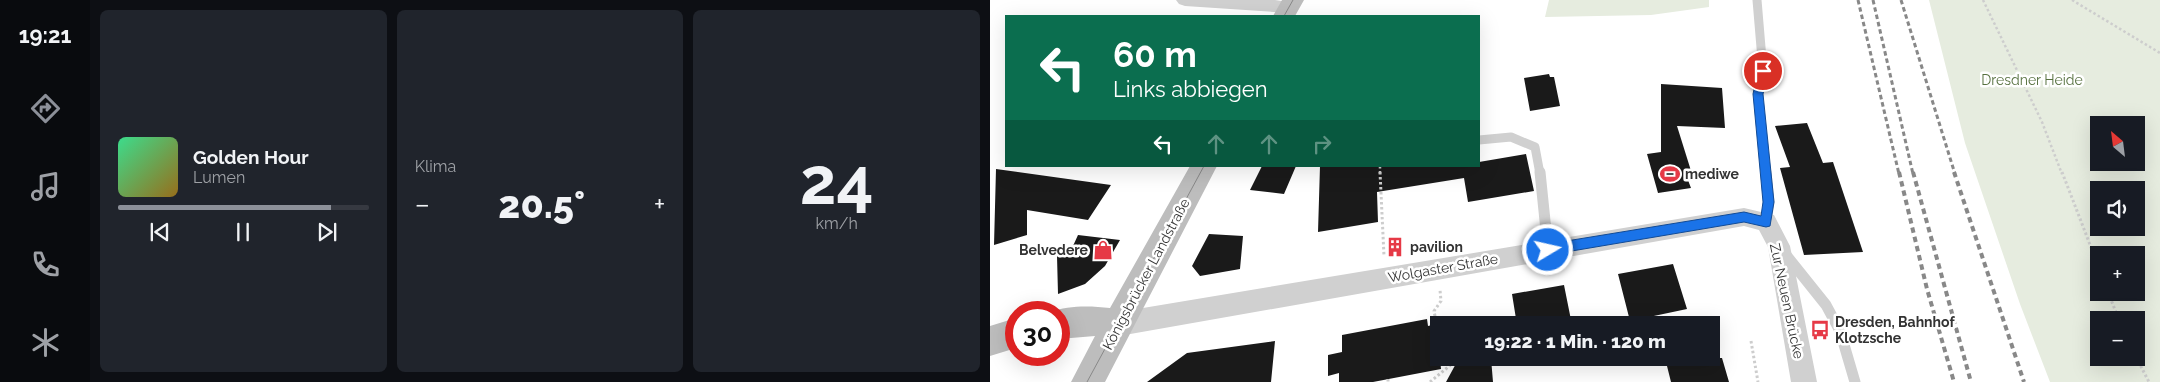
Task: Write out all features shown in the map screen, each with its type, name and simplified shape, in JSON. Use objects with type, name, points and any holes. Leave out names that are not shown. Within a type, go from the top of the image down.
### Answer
[{"type":"main road","name":"Königsbrücker Landstraße","points":[[1087,382],[1203,167]]},
{"type":"main road","points":[[1070,323],[1093,321],[1120,324]]},
{"type":"main road","points":[[990,342],[1005,337]]},
{"type":"street","points":[[1186,0],[1289,8]]},
{"type":"street","name":"Wolgaster Straße","points":[[1120,324],[1744,217],[1766,222]]},
{"type":"street","name":"Zur Neuen Brücke","points":[[1766,222],[1779,246],[1804,382]]},
{"type":"lane","points":[[1757,0],[1763,71],[1758,94],[1769,202],[1766,222]]},
{"type":"lane","points":[[1480,140],[1511,137],[1535,147],[1538,155],[1548,250]]},
{"type":"lane","points":[[1779,246],[1826,305],[1840,332],[1855,382]]},
{"type":"path","points":[[1983,0],[2042,122],[2090,246]]},
{"type":"path","points":[[2072,0],[2160,54]]},
{"type":"path","points":[[1380,167],[1384,251]]},
{"type":"path","points":[[1435,316],[1434,311],[1441,301],[1438,270]]},
{"type":"path","points":[[1751,341],[1758,382]]},
{"type":"path","points":[[1430,382],[1451,366]]},
{"type":"path","points":[[2141,366],[2149,382]]},
{"type":"green space","points":[[1549,0],[1709,0],[1709,7],[1651,15],[1545,17]]},
{"type":"green space","name":"Dresdner Heide","points":[[1929,0],[2160,0],[2160,382],[2050,382],[2020,304],[1965,143]]},
{"type":"building","points":[[1549,74],[1550,77],[1554,77],[1560,106],[1530,111],[1524,78]]},
{"type":"building","points":[[1661,84],[1722,88],[1725,128],[1677,126],[1692,174],[1686,175],[1691,188],[1658,193],[1647,154],[1661,152]]},
{"type":"building","points":[[1807,123],[1823,163],[1833,162],[1863,252],[1804,255],[1780,168],[1790,167],[1775,126]]},
{"type":"building","points":[[1526,154],[1534,191],[1468,202],[1464,178],[1377,192],[1378,222],[1318,232],[1320,167],[1480,167],[1480,162]]},
{"type":"building","points":[[1262,167],[1296,167],[1284,194],[1250,190]]},
{"type":"building","points":[[996,169],[1111,185],[1088,220],[1027,210],[1027,235],[994,245]]},
{"type":"building","points":[[1209,234],[1243,236],[1240,269],[1200,276],[1192,266]]},
{"type":"building","points":[[1078,235],[1120,240],[1105,266],[1085,284],[1058,294],[1057,256],[1073,246]]},
{"type":"building","points":[[1673,264],[1687,309],[1654,316],[1629,316],[1618,274]]},
{"type":"building","points":[[1564,285],[1570,316],[1516,316],[1512,294]]},
{"type":"building","points":[[1427,319],[1428,326],[1430,326],[1430,366],[1441,366],[1441,369],[1373,382],[1339,382],[1339,373],[1328,376],[1328,355],[1342,352],[1342,335]]},
{"type":"building","points":[[1275,341],[1271,382],[1147,382],[1187,353]]},
{"type":"building","points":[[1720,358],[1722,358],[1729,382],[1671,382],[1667,366],[1720,366]]},
{"type":"building","points":[[1455,366],[1492,366],[1493,382],[1446,382]]},
{"type":"tram line","points":[[1285,15],[1293,0]]},
{"type":"tram line","points":[[1087,382],[1203,167]]},
{"type":"railway","points":[[1858,0],[1899,174]]},
{"type":"railway","points":[[1873,0],[1913,174]]},
{"type":"railway","points":[[1901,0],[1955,174]]},
{"type":"railway","points":[[1899,172],[1927,289],[1954,382]]},
{"type":"railway","points":[[1913,172],[1971,382]]},
{"type":"railway","points":[[1954,172],[2024,382]]},
{"type":"place","name":"mediwe","points":[[1670,174]]},
{"type":"place","name":"pavilion","points":[[1395,247]]},
{"type":"place","name":"Belvedere","points":[[1103,250]]},
{"type":"place","name":"Dresden, Bahnhof Klotzsche","points":[[1820,330]]},
{"type":"route","points":[[1548,250],[1744,217],[1766,222],[1769,202],[1758,94],[1763,71]]}]
